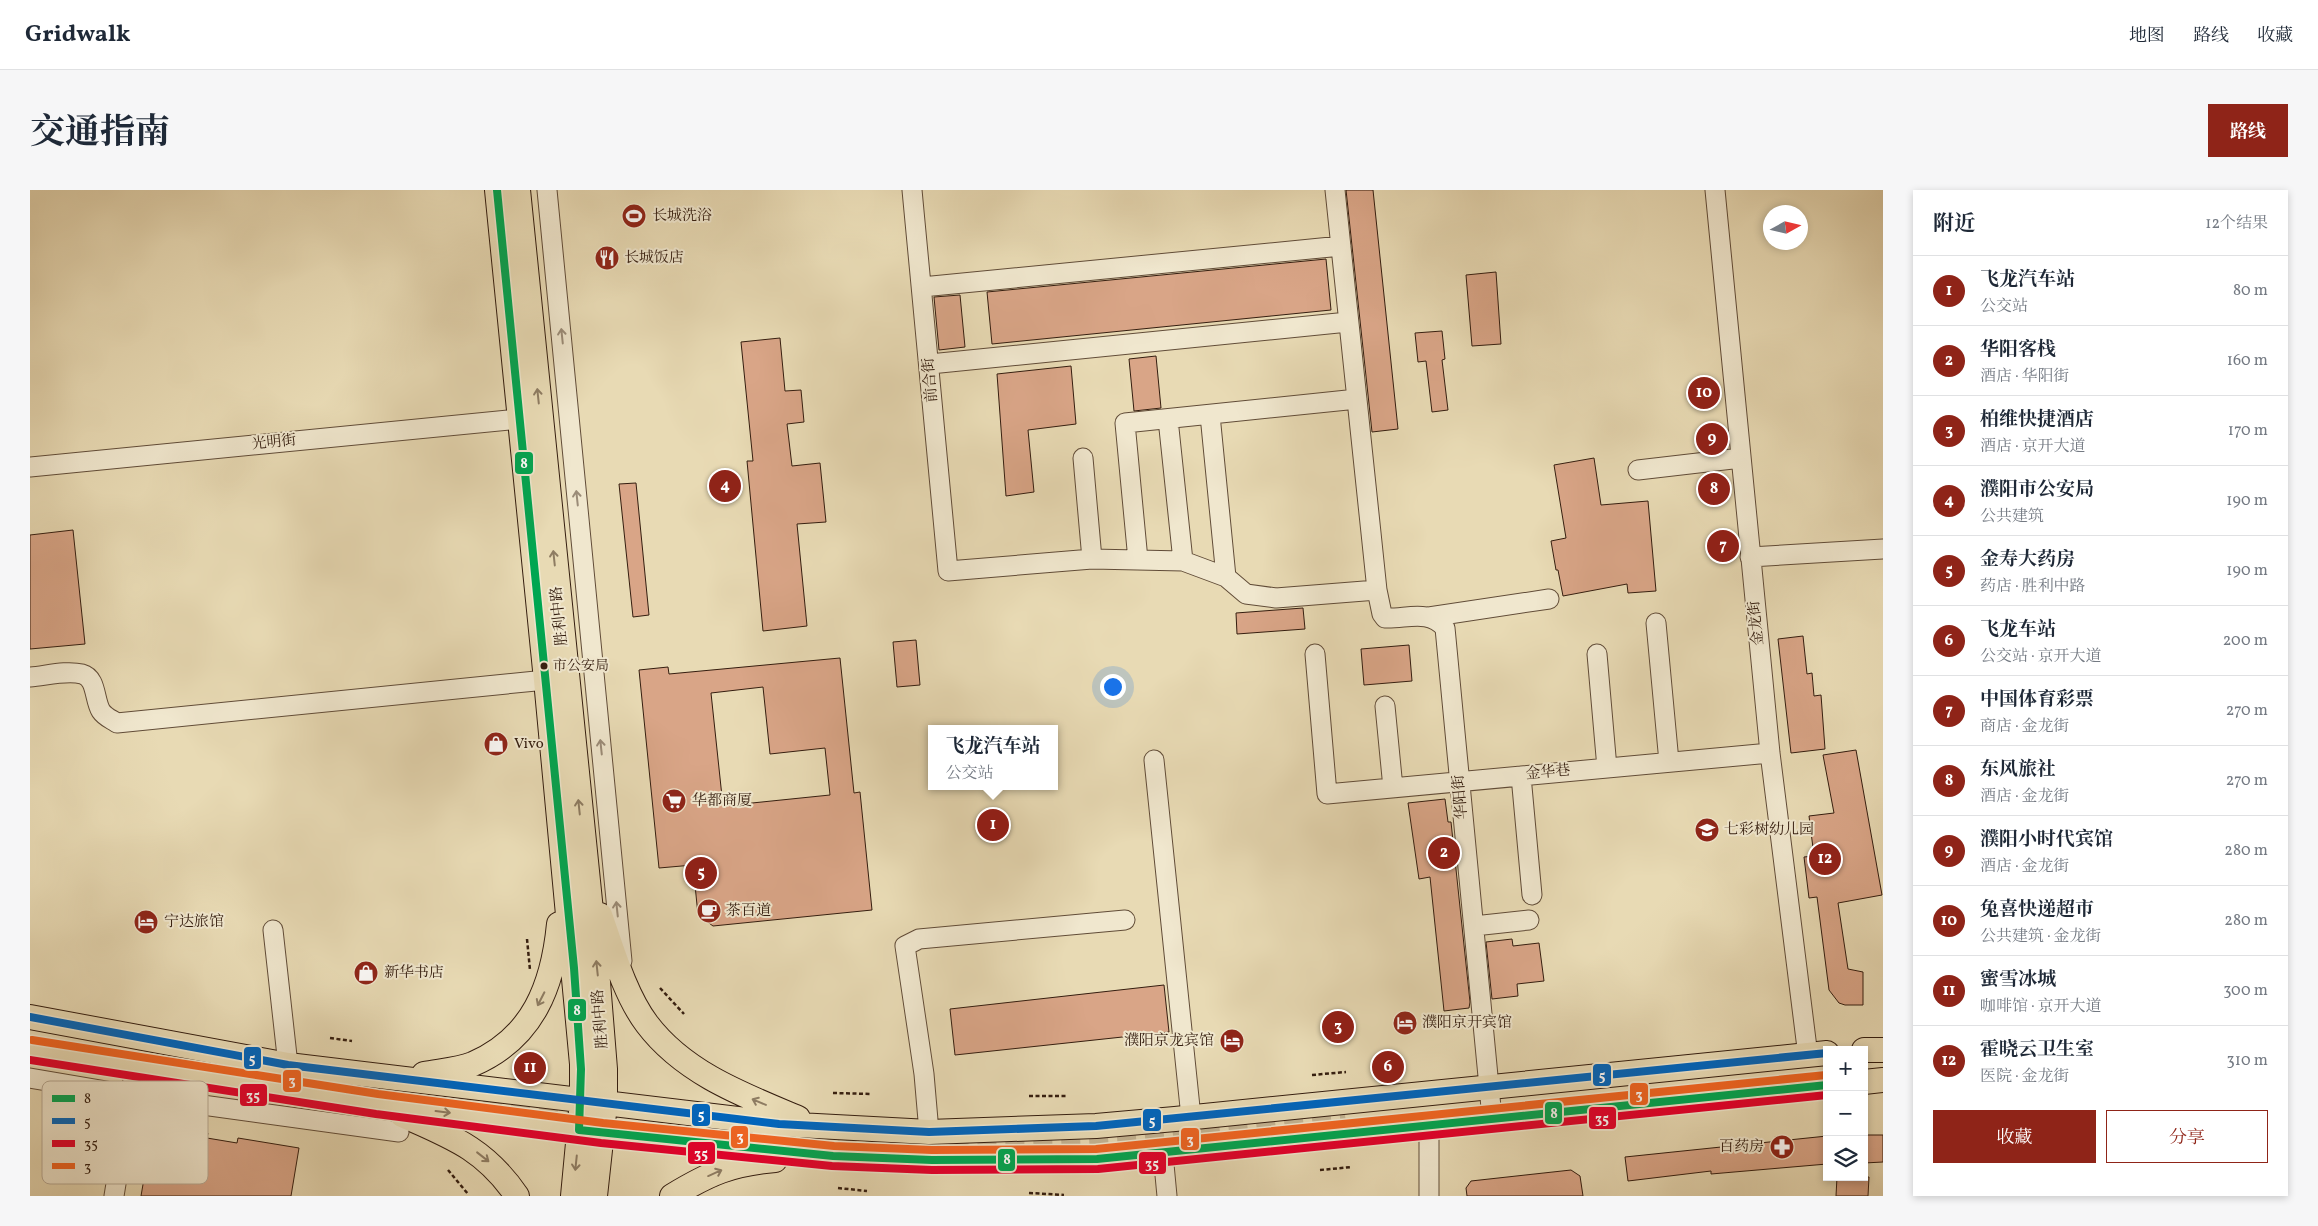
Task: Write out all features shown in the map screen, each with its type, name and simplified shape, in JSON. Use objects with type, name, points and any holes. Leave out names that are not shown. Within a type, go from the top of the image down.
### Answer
[{"type":"main road","name":"胜利中路","points":[[497,190],[546,680],[560,848],[577,1006],[594,1102]]},
{"type":"main road","name":"胜利中路","points":[[518,190],[597,970],[605,1070],[594,1102],[591,1131]]},
{"type":"main road","points":[[407,1078],[472,1064],[496,1051],[514,1036],[532,1016],[546,989],[556,953],[560,912],[560,848]]},
{"type":"main road","points":[[584,853],[599,912],[632,998],[646,1024],[669,1048],[694,1069],[732,1090],[820,1127]]},
{"type":"main road","points":[[30,1017],[288,1065],[820,1127],[929,1132],[1096,1126],[1817,1054]]},
{"type":"main road","points":[[30,1050],[135,1068],[377,1104],[591,1131],[833,1156],[932,1160],[1097,1159],[1163,1154],[1492,1118],[1823,1085]]},
{"type":"main road","points":[[1868,1050],[1883,1050]]},
{"type":"main road","points":[[1868,1082],[1883,1080]]},
{"type":"main road","points":[[377,1104],[467,1144],[490,1162],[517,1196]]},
{"type":"main road","points":[[573,1196],[591,1131]]},
{"type":"main road","points":[[591,1131],[595,1196]]},
{"type":"main road","points":[[672,1196],[718,1171],[744,1163],[833,1156]]},
{"type":"street","points":[[547,190],[623,974]]},
{"type":"street","name":"前合街","points":[[912,190],[930,364],[948,571],[1092,559]]},
{"type":"street","points":[[1335,190],[1348,322],[1382,614],[1385,618],[1429,616],[1549,599]]},
{"type":"street","name":"金龙街","points":[[1715,190],[1770,753],[1817,1054]]},
{"type":"street","points":[[922,287],[1341,246]]},
{"type":"street","points":[[930,364],[1348,322]]},
{"type":"street","points":[[1138,560],[1125,423],[1357,399]]},
{"type":"street","points":[[1210,414],[1226,577]]},
{"type":"street","name":"光明街","points":[[30,467],[519,419]]},
{"type":"street","points":[[1168,419],[1183,561]]},
{"type":"street","points":[[1083,458],[1092,559],[1183,561],[1226,577],[1246,594],[1276,598],[1378,590]]},
{"type":"street","points":[[1638,470],[1741,458]]},
{"type":"street","points":[[1750,557],[1883,549]]},
{"type":"street","name":"华阳街","points":[[1429,616],[1439,620],[1445,628],[1492,1118]]},
{"type":"street","points":[[1656,623],[1669,762]]},
{"type":"street","name":"金华巷","points":[[1314,654],[1327,794],[1770,753]]},
{"type":"street","points":[[1597,654],[1608,768]]},
{"type":"street","points":[[30,677],[72,673],[82,674],[92,683],[100,710],[105,716],[117,723],[546,680]]},
{"type":"street","points":[[1385,706],[1393,788]]},
{"type":"street","points":[[1154,760],[1191,1117]]},
{"type":"street","points":[[1521,776],[1532,895]]},
{"type":"street","points":[[929,1132],[924,1074],[905,946],[919,939],[1125,920]]},
{"type":"street","points":[[1474,926],[1529,920]]},
{"type":"street","points":[[273,930],[288,1065]]},
{"type":"street","points":[[133,1081],[135,1068]]},
{"type":"street","points":[[30,1078],[48,1081]]},
{"type":"street","points":[[208,1106],[400,1132]]},
{"type":"street","points":[[1429,1125],[1429,1196]]},
{"type":"street","points":[[1163,1154],[1167,1196]]},
{"type":"path","points":[[527,939],[530,972]]},
{"type":"path","points":[[660,988],[684,1014]]},
{"type":"path","points":[[330,1038],[352,1041]]},
{"type":"path","points":[[1312,1075],[1346,1072]]},
{"type":"path","points":[[833,1093],[871,1094]]},
{"type":"path","points":[[1029,1096],[1067,1096]]},
{"type":"path","points":[[1320,1170],[1352,1167]]},
{"type":"path","points":[[448,1170],[468,1194]]},
{"type":"path","points":[[838,1188],[867,1191]]},
{"type":"path","points":[[1029,1193],[1064,1195]]},
{"type":"building","points":[[1346,190],[1373,190],[1398,429],[1372,432]]},
{"type":"building","points":[[1326,259],[1331,310],[992,344],[987,292]]},
{"type":"building","points":[[1496,272],[1501,344],[1472,346],[1466,275]]},
{"type":"building","points":[[960,295],[965,347],[939,350],[934,297]]},
{"type":"building","points":[[1442,331],[1445,359],[1442,360],[1448,410],[1432,412],[1426,361],[1418,362],[1415,333]]},
{"type":"building","points":[[780,338],[785,391],[801,390],[804,422],[787,424],[792,466],[820,463],[826,522],[797,524],[807,626],[763,631],[747,461],[753,461],[741,342]]},
{"type":"building","points":[[1156,356],[1161,408],[1134,411],[1129,359]]},
{"type":"building","points":[[1071,366],[1076,424],[1028,430],[1034,492],[1006,496],[997,374]]},
{"type":"building","points":[[1594,458],[1601,505],[1648,501],[1656,591],[1628,593],[1627,584],[1563,596],[1551,541],[1566,538],[1554,465]]},
{"type":"building","points":[[636,483],[649,615],[633,617],[619,484]]},
{"type":"building","points":[[73,530],[85,644],[30,649],[30,535]]},
{"type":"building","points":[[1303,608],[1305,629],[1237,634],[1236,613]]},
{"type":"building","points":[[1803,636],[1807,674],[1812,673],[1814,696],[1821,695],[1825,749],[1791,753],[1778,639]]},
{"type":"building","points":[[916,640],[920,685],[897,687],[893,642]]},
{"type":"building","points":[[1409,645],[1412,681],[1364,685],[1361,649]]},
{"type":"building","points":[[840,658],[854,793],[860,792],[872,910],[713,926],[698,915],[693,865],[659,868],[639,670],[668,667],[669,674]],"holes":[[[763,687],[770,754],[825,748],[830,795],[723,806],[711,693]]]},
{"type":"building","points":[[1856,750],[1882,895],[1838,903],[1848,969],[1863,972],[1863,1005],[1845,1005],[1839,1003],[1829,990],[1817,897],[1809,898],[1804,857],[1814,856],[1809,816],[1834,813],[1823,755]]},
{"type":"building","points":[[1445,799],[1448,822],[1451,822],[1470,1002],[1469,1008],[1444,1011],[1430,877],[1419,879],[1408,803]]},
{"type":"building","points":[[1512,939],[1513,946],[1539,943],[1544,981],[1517,984],[1518,996],[1492,999],[1486,942]]},
{"type":"building","points":[[1164,985],[1169,1032],[955,1055],[950,1009]]},
{"type":"building","points":[[1868,1135],[1883,1135],[1883,1162],[1868,1163]]},
{"type":"building","points":[[1823,1136],[1823,1164],[1711,1174],[1711,1171],[1628,1181],[1625,1157]]},
{"type":"building","points":[[208,1138],[237,1143],[238,1138],[299,1148],[291,1196],[141,1196],[143,1184],[208,1184]]},
{"type":"building","points":[[1571,1170],[1580,1176],[1583,1196],[1467,1196],[1466,1188],[1471,1181]]},
{"type":"building","points":[[1869,1177],[1868,1196],[1836,1196],[1837,1181],[1868,1181]]},
{"type":"tunnel","points":[[344,1088],[587,1112]]},
{"type":"tunnel","points":[[754,1133],[808,1139],[918,1146],[1027,1146],[1082,1144],[1191,1135],[1345,1115]]},
{"type":"transit line","name":"8","points":[[497,190],[574,968],[581,1069],[579,1130],[833,1156],[932,1160],[1097,1159],[1823,1085]]},
{"type":"transit line","name":"5","points":[[30,1017],[288,1065],[779,1124],[929,1132],[1096,1126],[1823,1053]]},
{"type":"transit line","name":"3","points":[[32,1040],[378,1094],[603,1123],[834,1146],[932,1150],[1096,1149],[1823,1075]]},
{"type":"transit line","name":"35","points":[[30,1060],[165,1081]]},
{"type":"transit line","name":"35","points":[[208,1088],[376,1114],[601,1143],[832,1166],[932,1170],[1098,1169],[1823,1095]]},
{"type":"place","name":"长城洗浴","points":[[634,216]]},
{"type":"place","name":"长城饭店","points":[[607,258]]},
{"type":"place","name":"兔喜快递超市","points":[[1704,393]]},
{"type":"place","name":"濮阳小时代宾馆","points":[[1712,439]]},
{"type":"place","name":"濮阳市公安局","points":[[725,486]]},
{"type":"place","name":"东风旅社","points":[[1714,489]]},
{"type":"place","name":"中国体育彩票","points":[[1723,546]]},
{"type":"place","name":"市公安局","points":[[544,666]]},
{"type":"place","name":"Vivo","points":[[496,744]]},
{"type":"place","name":"华都商厦","points":[[674,801]]},
{"type":"place","name":"飞龙汽车站","points":[[993,825]]},
{"type":"place","name":"七彩树幼儿园","points":[[1707,830]]},
{"type":"place","name":"华阳客栈","points":[[1444,853]]},
{"type":"place","name":"霍晓云卫生室","points":[[1825,859]]},
{"type":"place","name":"金寿大药房","points":[[701,873]]},
{"type":"place","name":"茶百道","points":[[709,911]]},
{"type":"place","name":"宁达旅馆","points":[[146,922]]},
{"type":"place","name":"新华书店","points":[[366,973]]},
{"type":"place","name":"濮阳京开宾馆","points":[[1405,1023]]},
{"type":"place","name":"柏维快捷酒店","points":[[1338,1027]]},
{"type":"place","name":"濮阳京龙宾馆","points":[[1232,1041]]},
{"type":"place","name":"飞龙车站","points":[[1388,1067]]},
{"type":"place","name":"蜜雪冰城","points":[[530,1068]]},
{"type":"place","name":"百药房","points":[[1782,1147]]}]
